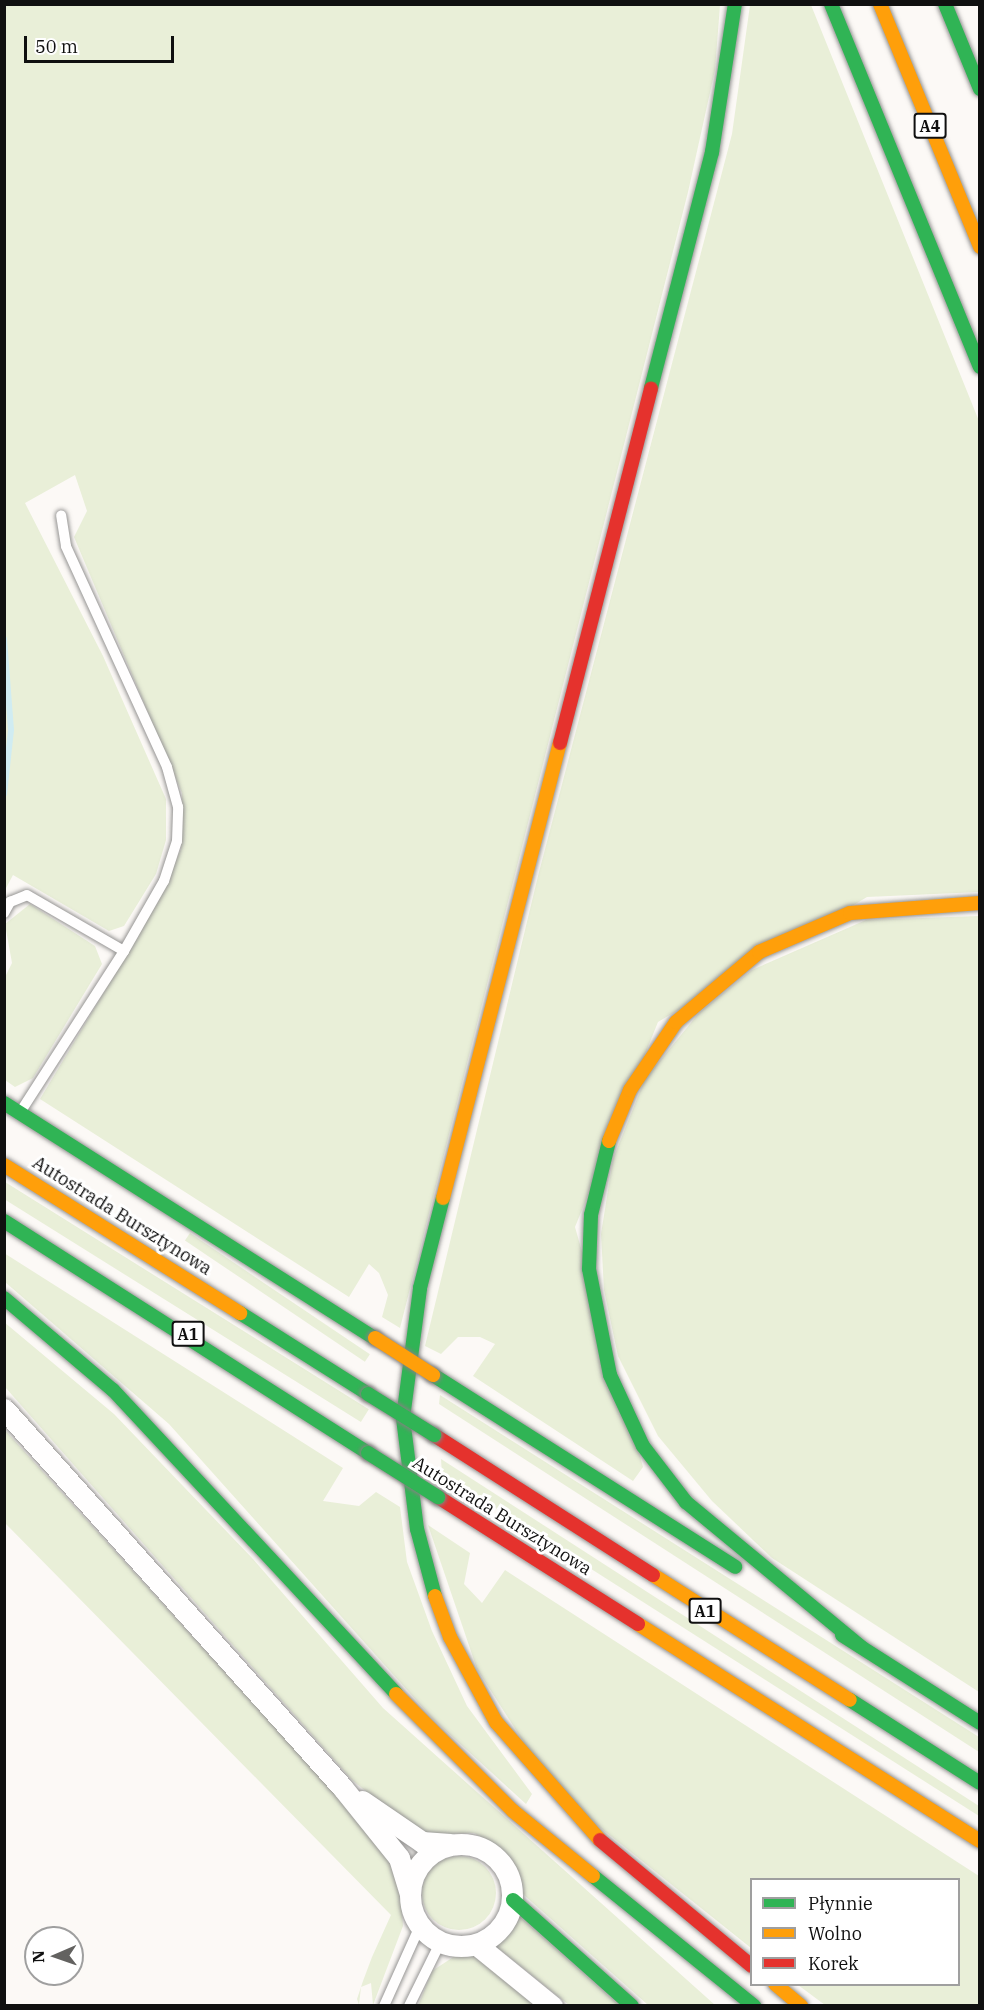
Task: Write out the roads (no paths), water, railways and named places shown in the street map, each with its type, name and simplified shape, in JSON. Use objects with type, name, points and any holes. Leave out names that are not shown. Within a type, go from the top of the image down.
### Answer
[{"type":"main road","points":[[735,4],[712,152],[420,1288],[403,1418],[417,1529],[432,1586],[450,1637],[496,1722],[579,1822],[750,1964]]},
{"type":"main road","points":[[831,4],[980,367]]},
{"type":"main road","name":"A4","points":[[880,4],[980,247]]},
{"type":"main road","points":[[945,4],[980,89]]},
{"type":"main road","points":[[861,1647],[686,1502],[644,1446],[610,1375],[596,1324],[589,1269],[591,1215],[605,1150],[630,1090],[676,1022],[711,987],[790,936],[850,913],[980,903]]},
{"type":"main road","points":[[4,1103],[980,1723]]},
{"type":"main road","name":"Autostrada Bursztynowa","points":[[4,1165],[434,1435],[980,1783]]},
{"type":"main road","name":"Autostrada Bursztynowa","points":[[4,1221],[980,1841]]},
{"type":"main road","points":[[4,1298],[113,1390],[240,1521],[372,1670],[513,1811],[754,2006]]},
{"type":"main road","points":[[513,1900],[632,2006]]},
{"type":"main road","points":[[777,1986],[801,2006]]},
{"type":"street","points":[[4,1409],[342,1787],[399,1858],[420,1926],[440,1943],[477,1945],[552,2006]]},
{"type":"street","points":[[342,1787],[422,1842],[481,1848],[503,1865],[513,1900],[507,1919],[477,1945]]},
{"type":"street","points":[[410,1893],[423,1861],[454,1844]]},
{"type":"lane","points":[[20,1112],[124,951],[164,881],[177,841],[178,807],[166,767],[66,546],[61,515]]},
{"type":"lane","points":[[4,913],[10,902],[27,895],[124,951]]},
{"type":"lane","points":[[384,2006],[420,1926]]},
{"type":"lane","points":[[409,2006],[440,1943]]},
{"type":"waterway","points":[[4,639],[11,730],[4,794]]}]
